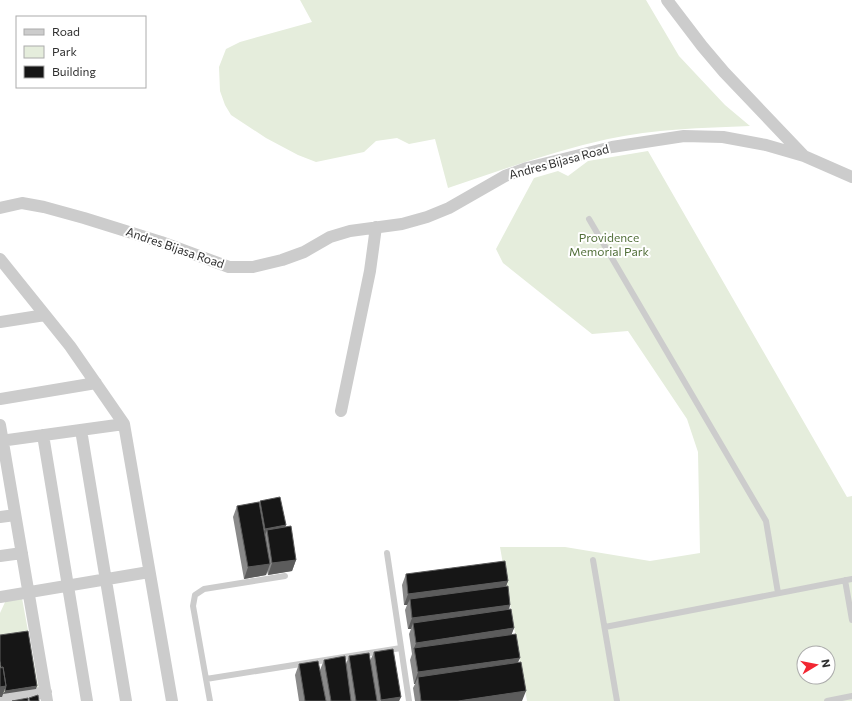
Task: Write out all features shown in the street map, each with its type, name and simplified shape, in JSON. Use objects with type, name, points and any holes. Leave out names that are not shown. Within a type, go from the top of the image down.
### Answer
[{"type":"street","points":[[667,0],[719,67],[804,156]]},
{"type":"street","name":"Andres Bijasa Road","points":[[0,208],[22,203],[78,216],[161,242],[229,267],[253,267],[282,260],[304,252],[330,237],[376,227],[402,224],[426,217],[449,208],[505,176],[527,168],[612,147],[684,136],[702,136],[747,141],[804,156],[852,177]]},
{"type":"street","points":[[341,411],[370,271],[376,227]]},
{"type":"street","points":[[0,259],[70,346],[124,424],[172,701]]},
{"type":"street","points":[[0,322],[45,315]]},
{"type":"street","points":[[0,399],[96,383]]},
{"type":"street","points":[[1,441],[124,424]]},
{"type":"street","points":[[0,425],[1,441],[47,696],[0,700]]},
{"type":"street","points":[[81,430],[126,701]]},
{"type":"street","points":[[43,435],[87,701]]},
{"type":"street","points":[[0,518],[15,515]]},
{"type":"street","points":[[0,556],[22,553]]},
{"type":"street","points":[[1,599],[29,591],[149,572]]},
{"type":"lane","points":[[589,220],[766,522],[778,593]]},
{"type":"lane","points":[[387,553],[409,701]]},
{"type":"lane","points":[[593,560],[617,701]]},
{"type":"lane","points":[[210,701],[193,606],[194,595],[204,589],[285,576]]},
{"type":"lane","points":[[605,627],[852,579]]},
{"type":"lane","points":[[845,580],[852,620]]},
{"type":"lane","points":[[206,680],[401,648]]},
{"type":"lane","points":[[827,701],[852,696]]},
{"type":"green space","points":[[300,0],[646,0],[679,56],[725,105],[750,126],[660,131],[608,139],[548,155],[448,188],[435,139],[409,144],[397,138],[376,141],[364,152],[316,162],[298,155],[266,138],[231,115],[225,105],[220,91],[219,67],[226,49],[240,42],[312,22]]},
{"type":"green space","name":"Providence Memorial Park","points":[[648,151],[847,497],[852,496],[852,701],[527,701],[500,547],[565,547],[650,561],[700,553],[698,452],[687,419],[628,331],[592,334],[503,263],[496,249],[534,178],[558,171],[568,176],[588,161]]},
{"type":"green space","points":[[22,598],[39,691],[0,698],[0,613],[6,600]]},
{"type":"building","points":[[280,497],[286,525],[265,529],[260,501]]},
{"type":"building","points":[[259,502],[270,564],[248,567],[237,506]]},
{"type":"building","points":[[291,526],[296,560],[272,563],[267,530]]},
{"type":"building","points":[[505,561],[508,581],[408,594],[406,574]]},
{"type":"building","points":[[508,586],[510,605],[412,618],[410,599]]},
{"type":"building","points":[[511,609],[514,628],[416,643],[413,623]]},
{"type":"building","points":[[28,631],[37,686],[5,691],[6,686],[3,667],[1,668],[0,661],[0,635]]},
{"type":"building","points":[[516,634],[520,658],[418,672],[414,648]]},
{"type":"building","points":[[393,649],[401,697],[381,700],[374,652]]},
{"type":"building","points":[[369,653],[377,701],[356,701],[349,656]]},
{"type":"building","points":[[345,656],[351,701],[331,701],[324,660]]},
{"type":"building","points":[[318,661],[326,701],[305,701],[299,664]]},
{"type":"building","points":[[521,662],[526,691],[458,701],[421,701],[418,677]]},
{"type":"building","points":[[3,667],[6,686],[0,687],[0,668]]},
{"type":"building","points":[[38,695],[39,701],[30,701],[29,698]]},
{"type":"building","points":[[28,698],[28,701],[12,701]]}]
